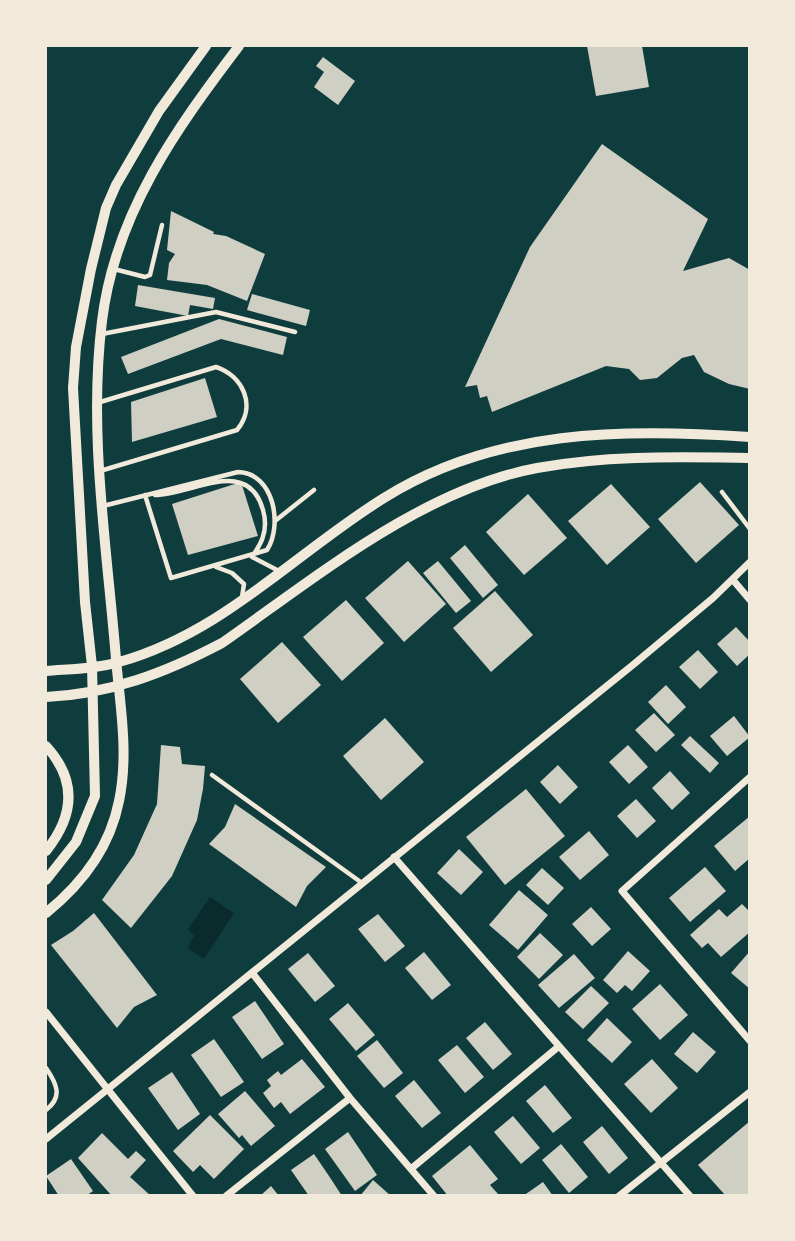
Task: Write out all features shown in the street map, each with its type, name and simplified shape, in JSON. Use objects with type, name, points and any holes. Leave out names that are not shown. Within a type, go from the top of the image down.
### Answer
[{"type":"street","points":[[46,880],[76,842],[95,796],[94,692],[72,388],[81,321],[106,208],[116,185],[159,111],[206,46]]},
{"type":"street","points":[[46,913],[66,896],[98,857],[114,819],[123,777],[119,687],[100,471],[97,403],[101,334],[113,269],[131,214],[157,161],[183,118],[239,46]]},
{"type":"street","points":[[46,671],[116,663],[172,643],[237,605],[384,498],[438,471],[508,447],[583,433],[691,433],[750,437]]},
{"type":"street","points":[[46,697],[119,687],[180,664],[222,643],[379,536],[427,508],[485,483],[535,468],[619,458],[750,458]]},
{"type":"street","points":[[46,1139],[253,974],[733,580],[750,562]]},
{"type":"street","points":[[733,580],[748,595]]},
{"type":"street","points":[[46,746],[58,759],[69,785],[68,810],[46,851]]},
{"type":"street","points":[[750,777],[622,891],[750,1041]]},
{"type":"street","points":[[394,858],[690,1195]]},
{"type":"street","points":[[253,974],[350,1098],[434,1195]]},
{"type":"street","points":[[46,1012],[193,1195]]},
{"type":"street","points":[[412,1168],[558,1047]]},
{"type":"street","points":[[619,1195],[750,1092]]},
{"type":"street","points":[[226,1195],[350,1098]]},
{"type":"lane","points":[[113,269],[145,277],[150,275],[162,225]]},
{"type":"lane","points":[[101,334],[216,312],[295,332]]},
{"type":"lane","points":[[97,403],[216,367],[230,372],[241,384],[247,403],[245,421],[237,430],[100,471]]},
{"type":"lane","points":[[103,506],[145,495],[246,472],[258,479],[268,493],[275,521],[273,539],[267,550],[252,556],[174,578],[169,576],[145,495]]},
{"type":"lane","points":[[145,495],[172,494],[219,482],[243,481],[256,492],[265,519],[264,536],[252,556]]},
{"type":"lane","points":[[275,521],[314,490]]},
{"type":"lane","points":[[722,492],[750,529]]},
{"type":"lane","points":[[252,556],[282,572]]},
{"type":"lane","points":[[215,567],[232,573],[244,584],[243,596],[237,605]]},
{"type":"lane","points":[[212,775],[363,883]]},
{"type":"lane","points":[[46,1068],[57,1087],[57,1095],[55,1103],[46,1110]]},
{"type":"water","points":[[210,897],[234,913],[204,959],[187,948],[194,936],[188,929]]},
{"type":"building","points":[[587,46],[642,46],[649,87],[596,96]]},
{"type":"building","points":[[323,57],[355,81],[338,105],[314,87],[324,72],[316,66]]},
{"type":"building","points":[[602,144],[708,219],[683,271],[729,258],[750,270],[750,389],[729,384],[704,372],[694,355],[682,358],[657,378],[640,380],[629,369],[606,366],[492,412],[487,396],[480,398],[477,385],[465,387],[530,247]]},
{"type":"building","points":[[171,211],[214,232],[213,234],[226,236],[265,254],[247,301],[207,285],[167,280],[169,263],[175,254],[167,250]]},
{"type":"building","points":[[138,285],[215,298],[213,309],[190,305],[188,316],[135,306]]},
{"type":"building","points":[[252,294],[310,310],[306,326],[247,310]]},
{"type":"building","points":[[219,319],[287,337],[283,355],[221,339],[128,374],[121,357]]},
{"type":"building","points":[[205,378],[217,417],[132,442],[131,402]]},
{"type":"building","points":[[241,482],[258,536],[188,555],[172,504]]},
{"type":"building","points":[[700,482],[739,525],[696,563],[658,519]]},
{"type":"building","points":[[611,484],[650,527],[607,565],[568,521]]},
{"type":"building","points":[[528,494],[567,538],[524,575],[486,532]]},
{"type":"building","points":[[465,545],[498,585],[483,598],[450,558]]},
{"type":"building","points":[[408,561],[446,604],[404,642],[365,598]]},
{"type":"building","points":[[438,561],[471,601],[456,613],[423,573]]},
{"type":"building","points":[[495,591],[533,635],[491,672],[453,628]]},
{"type":"building","points":[[346,600],[384,643],[342,681],[303,637]]},
{"type":"building","points":[[736,627],[750,642],[750,654],[737,666],[717,644]]},
{"type":"building","points":[[282,642],[321,685],[278,723],[240,679]]},
{"type":"building","points":[[698,650],[718,672],[700,689],[679,667]]},
{"type":"building","points":[[666,685],[686,707],[668,724],[648,702]]},
{"type":"building","points":[[654,713],[675,735],[656,752],[635,730]]},
{"type":"building","points":[[734,716],[750,737],[727,756],[710,736]]},
{"type":"building","points":[[385,718],[424,762],[381,800],[343,756]]},
{"type":"building","points":[[690,736],[719,763],[710,773],[681,745]]},
{"type":"building","points":[[161,745],[180,747],[182,764],[205,766],[203,789],[197,820],[172,876],[131,928],[102,900],[134,855],[157,804]]},
{"type":"building","points":[[628,745],[648,767],[629,784],[609,762]]},
{"type":"building","points":[[558,765],[578,787],[560,804],[540,782]]},
{"type":"building","points":[[670,771],[690,793],[672,810],[652,788]]},
{"type":"building","points":[[526,789],[565,836],[505,885],[466,837]]},
{"type":"building","points":[[636,799],[656,821],[637,838],[617,816]]},
{"type":"building","points":[[235,804],[326,867],[307,886],[296,907],[209,844],[225,827]]},
{"type":"building","points":[[750,816],[750,858],[735,871],[714,846]]},
{"type":"building","points":[[589,831],[609,855],[580,880],[559,857]]},
{"type":"building","points":[[459,849],[483,872],[461,895],[437,873]]},
{"type":"building","points":[[705,867],[726,891],[690,922],[669,898]]},
{"type":"building","points":[[542,868],[564,888],[548,905],[526,885]]},
{"type":"building","points":[[519,890],[548,915],[518,950],[489,925]]},
{"type":"building","points":[[742,904],[750,912],[750,932],[721,957],[708,943],[702,948],[690,935],[719,909],[727,917]]},
{"type":"building","points":[[591,907],[611,929],[592,946],[572,924]]},
{"type":"building","points":[[94,913],[157,995],[134,1007],[117,1028],[51,945]]},
{"type":"building","points":[[378,914],[405,946],[385,962],[358,929]]},
{"type":"building","points":[[540,933],[563,955],[539,979],[517,957]]},
{"type":"building","points":[[628,951],[650,971],[632,991],[625,985],[617,993],[603,980]]},
{"type":"building","points":[[750,951],[750,989],[731,973]]},
{"type":"building","points":[[424,952],[451,985],[432,1000],[405,968]]},
{"type":"building","points":[[308,953],[335,986],[315,1002],[288,969]]},
{"type":"building","points":[[574,954],[595,978],[559,1008],[538,985]]},
{"type":"building","points":[[660,984],[688,1015],[660,1040],[632,1009]]},
{"type":"building","points":[[591,986],[609,1003],[583,1029],[565,1012]]},
{"type":"building","points":[[255,1001],[284,1044],[262,1059],[232,1017]]},
{"type":"building","points":[[348,1003],[375,1035],[356,1051],[329,1019]]},
{"type":"building","points":[[607,1018],[632,1042],[612,1063],[587,1040]]},
{"type":"building","points":[[485,1022],[512,1054],[493,1070],[466,1038]]},
{"type":"building","points":[[693,1032],[716,1052],[697,1073],[674,1054]]},
{"type":"building","points":[[214,1039],[244,1082],[221,1097],[191,1055]]},
{"type":"building","points":[[377,1040],[403,1073],[384,1088],[357,1056]]},
{"type":"building","points":[[457,1045],[484,1077],[465,1093],[438,1060]]},
{"type":"building","points":[[302,1059],[325,1087],[290,1114],[281,1102],[274,1108],[263,1093],[271,1086],[267,1080],[278,1071],[281,1075]]},
{"type":"building","points":[[652,1059],[678,1088],[651,1113],[624,1084]]},
{"type":"building","points":[[172,1072],[200,1114],[178,1130],[148,1088]]},
{"type":"building","points":[[414,1080],[441,1113],[422,1128],[395,1096]]},
{"type":"building","points":[[545,1085],[572,1118],[553,1133],[526,1101]]},
{"type":"building","points":[[245,1091],[275,1126],[251,1146],[242,1135],[239,1138],[218,1114]]},
{"type":"building","points":[[210,1115],[244,1149],[214,1179],[200,1165],[193,1172],[173,1151]]},
{"type":"building","points":[[513,1116],[540,1148],[521,1164],[494,1132]]},
{"type":"building","points":[[750,1121],[750,1196],[726,1196],[698,1165]]},
{"type":"building","points":[[602,1126],[628,1158],[609,1174],[583,1142]]},
{"type":"building","points":[[348,1132],[377,1175],[355,1191],[325,1149]]},
{"type":"building","points":[[102,1133],[128,1159],[136,1151],[146,1160],[130,1177],[151,1196],[112,1196],[78,1158]]},
{"type":"building","points":[[561,1144],[588,1177],[569,1193],[542,1160]]},
{"type":"building","points":[[470,1145],[498,1179],[490,1185],[498,1194],[496,1196],[448,1196],[432,1176]]},
{"type":"building","points":[[314,1154],[342,1196],[309,1196],[291,1170]]},
{"type":"building","points":[[71,1159],[93,1191],[86,1196],[59,1196],[46,1176]]},
{"type":"building","points":[[373,1180],[391,1196],[360,1196]]},
{"type":"building","points":[[543,1182],[553,1196],[523,1196]]},
{"type":"building","points":[[271,1186],[279,1196],[260,1196]]}]
